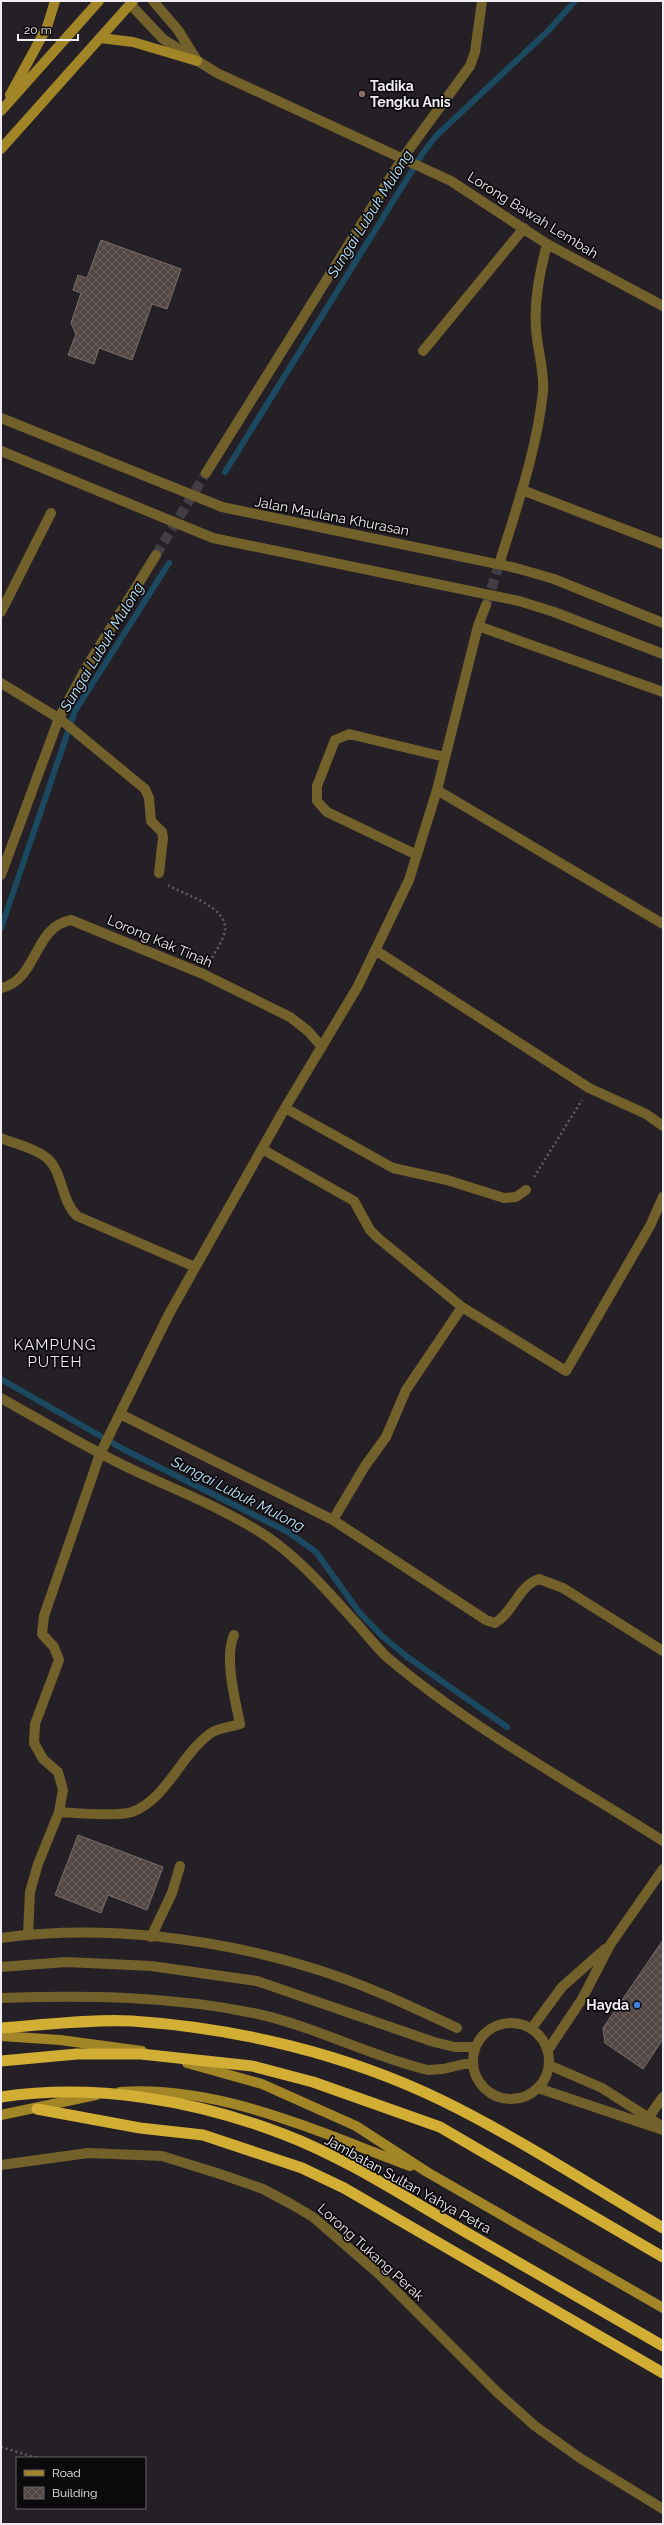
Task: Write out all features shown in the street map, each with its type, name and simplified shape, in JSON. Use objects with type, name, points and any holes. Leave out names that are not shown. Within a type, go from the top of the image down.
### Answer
[{"type":"highway","points":[[1,2028],[131,2021],[195,2028],[267,2041],[322,2056],[398,2082],[441,2100],[663,2228]]},
{"type":"highway","points":[[1,2061],[78,2054],[141,2054],[252,2066],[313,2082],[440,2127],[663,2256]]},
{"type":"highway","name":"Jambatan Sultan Yahya Petra","points":[[1,2097],[71,2090],[137,2096],[209,2110],[283,2134],[350,2165],[663,2346]]},
{"type":"highway","points":[[37,2108],[140,2128],[202,2135],[302,2168],[344,2188],[663,2373]]},
{"type":"main road","points":[[1,111],[47,28],[55,1]]},
{"type":"main road","points":[[1,111],[99,1]]},
{"type":"main road","points":[[1,149],[130,2]]},
{"type":"main road","points":[[100,38],[133,42],[197,61]]},
{"type":"main road","points":[[1,2036],[60,2040],[134,2049],[262,2084],[356,2126],[427,2172]]},
{"type":"main road","points":[[1,2116],[108,2092],[140,2090],[173,2092],[264,2113],[427,2172]]},
{"type":"main road","name":"Jambatan Sultan Yahya Petra","points":[[427,2172],[663,2308]]},
{"type":"street","points":[[153,1],[178,30],[197,61]]},
{"type":"street","points":[[206,473],[405,160],[470,66],[475,52],[482,1]]},
{"type":"street","name":"Lorong Bawah Lembah","points":[[130,2],[163,39],[217,73],[468,190],[547,244],[663,306]]},
{"type":"street","points":[[422,351],[524,228]]},
{"type":"street","points":[[501,558],[522,490],[543,390],[536,327],[536,293],[547,244]]},
{"type":"street","name":"Jalan Maulana Khurasan","points":[[1,418],[222,507],[516,568],[554,579],[663,623]]},
{"type":"street","points":[[1,451],[213,538],[519,601],[554,612],[663,654]]},
{"type":"street","points":[[522,490],[663,544]]},
{"type":"street","points":[[1,612],[51,513]]},
{"type":"street","points":[[1,875],[60,718],[86,668],[156,555]]},
{"type":"street","points":[[28,1934],[30,1892],[38,1864],[59,1812],[64,1790],[58,1772],[43,1759],[34,1743],[35,1724],[59,1660],[54,1647],[42,1634],[44,1616],[102,1451],[120,1414],[195,1266],[285,1108],[358,986],[409,880],[437,790],[478,626],[486,605]]},
{"type":"street","points":[[478,626],[663,692]]},
{"type":"street","points":[[1,683],[60,718],[148,793],[150,821],[162,832],[163,838],[159,873]]},
{"type":"street","points":[[417,856],[327,812],[317,801],[316,786],[336,740],[349,734],[445,758]]},
{"type":"street","points":[[437,790],[663,924]]},
{"type":"street","name":"Lorong Kak Tinah","points":[[1,988],[16,982],[26,970],[43,938],[52,928],[61,921],[71,920],[203,974],[290,1016],[308,1031],[322,1047]]},
{"type":"street","points":[[375,950],[589,1088],[646,1114],[663,1126]]},
{"type":"street","points":[[285,1108],[393,1168],[447,1180],[504,1198],[516,1197],[526,1190]]},
{"type":"street","points":[[1,1138],[41,1155],[50,1161],[70,1208],[77,1216],[195,1266]]},
{"type":"street","points":[[262,1149],[354,1201],[370,1230],[378,1238],[462,1307],[566,1372],[650,1226],[663,1197]]},
{"type":"street","points":[[333,1520],[365,1466],[386,1437],[406,1390],[462,1307]]},
{"type":"street","points":[[1,1398],[268,1537],[294,1557],[318,1580],[386,1656],[427,1689],[554,1776],[588,1793],[663,1841]]},
{"type":"street","points":[[120,1414],[333,1520],[486,1620],[495,1623],[504,1618],[528,1583],[539,1579],[563,1588],[663,1651]]},
{"type":"street","points":[[59,1812],[130,1813],[144,1806],[177,1771],[195,1746],[212,1732],[240,1724],[229,1657],[230,1645],[234,1634]]},
{"type":"street","points":[[151,1937],[172,1893],[180,1866]]},
{"type":"street","points":[[548,2050],[582,1999],[610,1945],[663,1868]]},
{"type":"street","points":[[1,1938],[28,1934],[83,1931],[236,1947],[313,1968],[382,1993],[457,2028]]},
{"type":"street","points":[[531,2028],[562,1987],[610,1945]]},
{"type":"street","points":[[1,1967],[66,1962],[151,1966],[257,1981],[434,2042],[455,2047],[476,2047]]},
{"type":"street","points":[[1,1998],[69,1995],[134,1997],[199,2004],[258,2014],[325,2033],[428,2070],[443,2069],[473,2062]]},
{"type":"street","points":[[521,2024],[531,2028],[544,2042],[548,2050],[549,2065],[545,2078],[538,2088],[527,2095],[515,2098],[503,2098],[492,2093],[482,2085],[476,2075],[473,2062],[476,2047],[489,2030],[499,2025],[521,2024]]},
{"type":"street","points":[[549,2065],[602,2088],[663,2127]]},
{"type":"street","points":[[538,2088],[663,2130]]},
{"type":"street","points":[[648,2118],[663,2097]]},
{"type":"street","name":"Lorong Tukang Perak","points":[[1,2165],[88,2153],[124,2153],[162,2156],[220,2174],[277,2196],[313,2217],[380,2275],[498,2393],[535,2426],[580,2458],[663,2509]]},
{"type":"path","points":[[159,873],[169,886],[208,905],[221,917],[224,924],[222,938],[203,974]]},
{"type":"path","points":[[526,1190],[589,1088]]},
{"type":"path","points":[[1,2447],[34,2457]]},
{"type":"building","points":[[101,240],[181,269],[167,309],[152,304],[132,360],[99,348],[94,364],[68,355],[76,334],[71,323],[81,293],[73,290],[78,275],[87,278]]},
{"type":"building","points":[[78,1835],[163,1867],[147,1910],[108,1895],[101,1913],[55,1895]]},
{"type":"building","points":[[663,1940],[663,2039],[643,2069],[605,2043],[603,2028]]},
{"type":"waterway","name":"Sungai Lubuk Mulong","points":[[225,472],[423,153],[436,136],[548,31],[575,1]]},
{"type":"waterway","name":"Sungai Lubuk Mulong","points":[[1,928],[75,711],[169,563]]},
{"type":"waterway","name":"Sungai Lubuk Mulong","points":[[1,1379],[123,1449],[288,1532],[316,1552],[359,1612],[381,1635],[406,1656],[507,1727]]},
{"type":"tunnel","points":[[156,555],[206,473]]},
{"type":"tunnel","points":[[487,603],[501,558]]},
{"type":"place","name":"Tadika Tengku Anis","points":[[362,94]]},
{"type":"place","name":"Hayda","points":[[637,2005]]},
{"type":"district","name":"KAMPUNG PUTEH","points":[[55,1354]]}]
